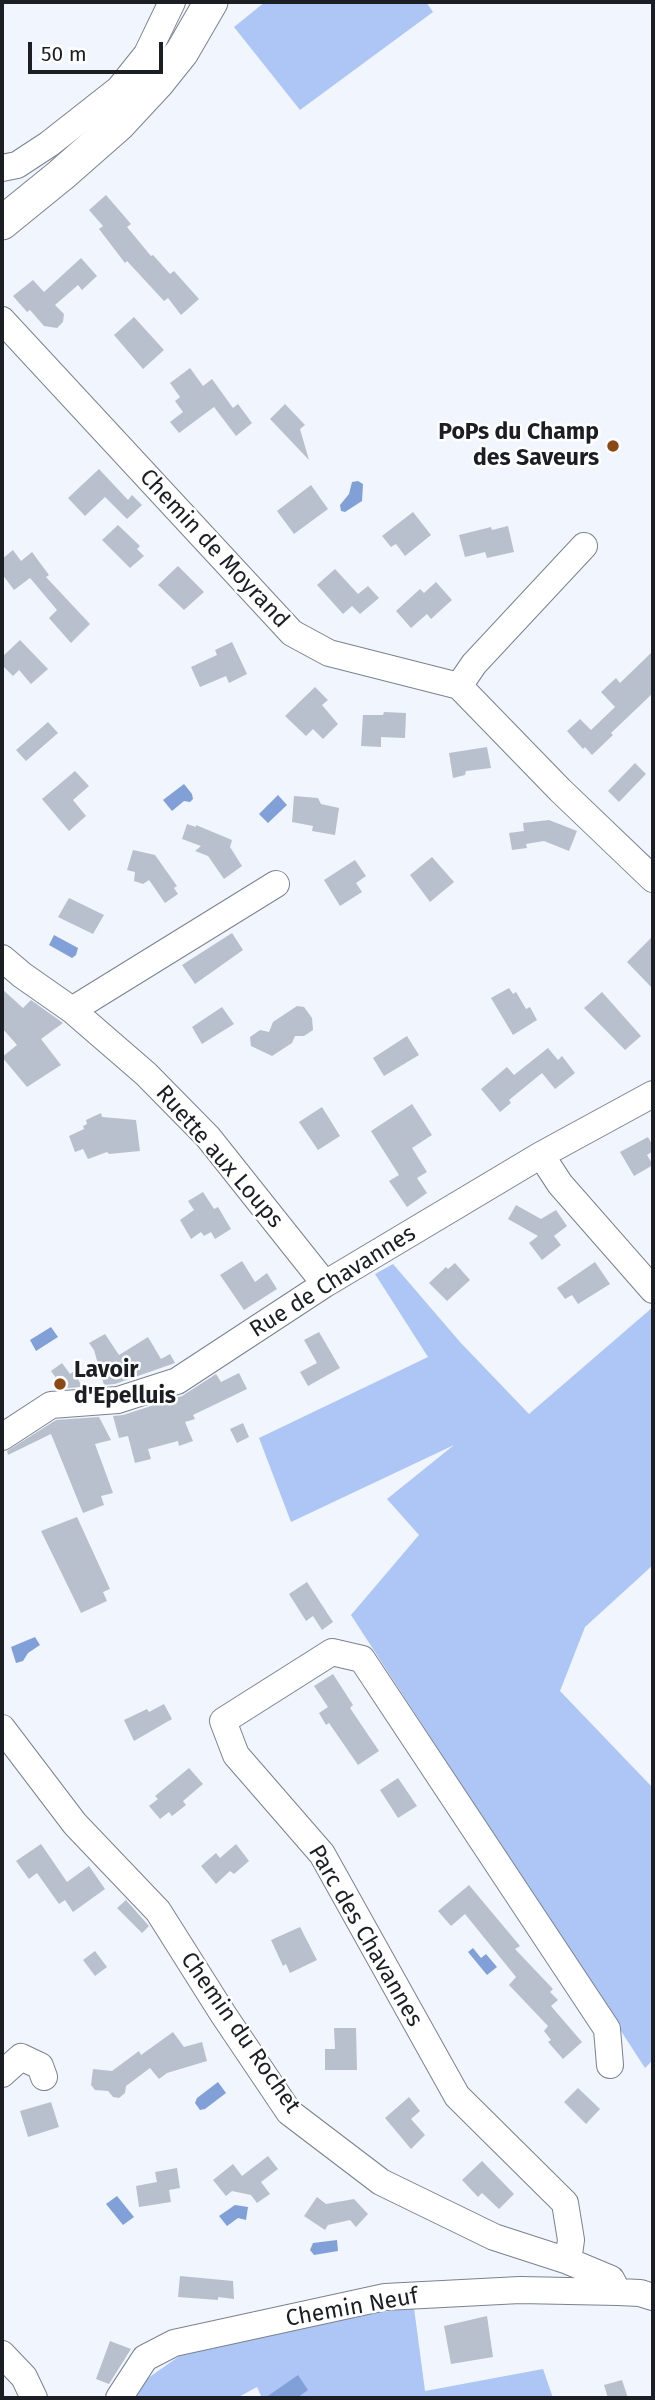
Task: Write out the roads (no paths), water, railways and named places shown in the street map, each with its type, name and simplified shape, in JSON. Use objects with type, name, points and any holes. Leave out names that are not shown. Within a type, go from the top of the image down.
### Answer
[{"type":"main road","points":[[2,223],[119,124],[182,52],[211,2]]},
{"type":"street","points":[[2,168],[17,166],[118,89],[147,54],[172,2]]},
{"type":"street","name":"Chemin de Moyrand","points":[[2,320],[292,633],[329,653],[460,686]]},
{"type":"street","points":[[584,546],[474,664],[460,686],[561,790],[653,878]]},
{"type":"street","points":[[72,1010],[276,884]]},
{"type":"street","name":"Ruette aux Loups","points":[[2,958],[72,1010],[146,1073],[208,1137],[325,1284]]},
{"type":"street","name":"Rue de Chavannes","points":[[2,1437],[51,1405],[118,1400],[177,1381],[325,1284],[541,1154],[653,1094]]},
{"type":"street","points":[[541,1154],[560,1185],[653,1290]]},
{"type":"street","name":"Parc des Chavannes","points":[[568,2261],[571,2240],[565,2203],[457,2096],[322,1854],[236,1755],[223,1721],[332,1652],[362,1659],[607,2029],[610,2065]]},
{"type":"street","name":"Chemin du Rochet","points":[[2,1728],[75,1824],[158,1911],[289,2112],[381,2182],[494,2237],[568,2261],[611,2279],[618,2292]]},
{"type":"street","points":[[2,2074],[21,2057],[40,2066],[44,2077]]},
{"type":"street","name":"Chemin Neuf","points":[[119,2398],[145,2358],[174,2343],[385,2297],[520,2290],[640,2293],[653,2297]]},
{"type":"street","points":[[2,2354],[24,2377],[34,2398]]},
{"type":"place","name":"PoPs du Champ des Saveurs","points":[[613,446]]},
{"type":"place","name":"Lavoir d'Epelluis","points":[[60,1384]]}]
